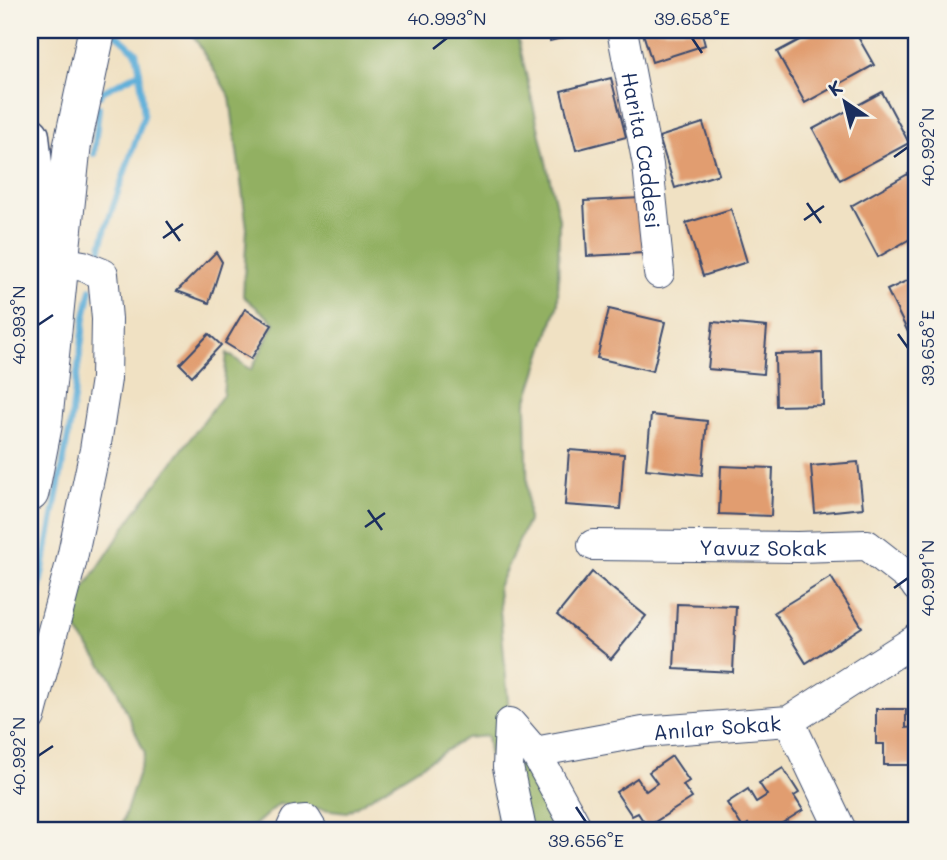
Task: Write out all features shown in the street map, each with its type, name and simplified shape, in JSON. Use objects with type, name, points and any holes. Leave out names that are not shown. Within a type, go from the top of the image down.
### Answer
[{"type":"highway","points":[[30,136],[34,184],[30,286]]},
{"type":"main road","points":[[30,493],[36,426],[82,267],[72,147],[97,30]]},
{"type":"street","name":"Harita Caddesi","points":[[622,30],[648,165],[659,273]]},
{"type":"street","points":[[30,717],[71,563],[95,450],[106,379],[107,319],[82,267]]},
{"type":"street","name":"Yavuz Sokak","points":[[593,545],[867,545],[917,587]]},
{"type":"street","name":"Anılar Sokak","points":[[535,752],[643,733],[789,721],[917,639]]},
{"type":"street","points":[[789,721],[841,830]]},
{"type":"street","points":[[521,830],[508,767],[510,723],[535,752],[578,830]]},
{"type":"street","points":[[291,830],[295,821],[306,820],[312,830]]},
{"type":"green space","points":[[190,30],[516,30],[559,219],[558,304],[526,403],[528,521],[498,587],[510,723],[578,830],[499,830],[487,736],[466,738],[347,812],[279,804],[249,830],[120,830],[145,753],[112,679],[66,616],[133,515],[223,395],[227,353],[251,370],[275,323],[243,296],[247,228],[230,97]]},
{"type":"building","points":[[546,30],[588,30],[588,31],[550,41]]},
{"type":"building","points":[[642,30],[701,30],[705,45],[652,62]]},
{"type":"building","points":[[818,30],[854,30],[874,65],[805,103],[777,52]]},
{"type":"building","points":[[611,78],[626,137],[576,150],[561,91]]},
{"type":"building","points":[[882,92],[909,143],[840,180],[813,129]]},
{"type":"building","points":[[703,123],[719,174],[675,188],[659,137]]},
{"type":"building","points":[[917,169],[917,235],[878,257],[851,206]]},
{"type":"building","points":[[641,198],[644,253],[587,256],[584,201]]},
{"type":"building","points":[[731,209],[747,262],[703,276],[686,223]]},
{"type":"building","points":[[216,252],[222,262],[209,303],[177,291]]},
{"type":"building","points":[[917,276],[917,337],[912,340],[887,290]]},
{"type":"building","points":[[245,309],[272,325],[251,359],[225,343]]},
{"type":"building","points":[[609,309],[665,322],[653,371],[597,358]]},
{"type":"building","points":[[713,322],[767,327],[763,374],[708,369]]},
{"type":"building","points":[[209,334],[221,345],[192,376],[180,364]]},
{"type":"building","points":[[822,353],[823,405],[776,406],[775,354]]},
{"type":"building","points":[[651,415],[707,421],[702,475],[646,469]]},
{"type":"building","points":[[569,450],[624,454],[620,509],[565,505]]},
{"type":"building","points":[[858,462],[863,508],[815,513],[811,466]]},
{"type":"building","points":[[721,466],[773,468],[771,516],[719,514]]},
{"type":"building","points":[[592,572],[646,616],[611,659],[557,615]]},
{"type":"building","points":[[831,577],[862,627],[806,663],[774,612]]},
{"type":"building","points":[[677,604],[736,606],[733,672],[674,669]]},
{"type":"building","points":[[876,709],[906,709],[906,728],[917,727],[917,765],[884,765],[884,744],[876,744]]},
{"type":"building","points":[[672,756],[689,781],[683,785],[692,798],[647,827],[638,813],[632,816],[616,792],[637,778],[646,791],[657,783],[649,772]]},
{"type":"building","points":[[783,768],[799,793],[794,796],[803,810],[771,830],[752,830],[748,824],[743,828],[727,803],[748,789],[756,802],[767,795],[759,783]]},
{"type":"waterway","points":[[97,264],[106,227],[144,116],[136,52],[111,30]]},
{"type":"waterway","points":[[100,96],[100,93],[140,72]]},
{"type":"waterway","points":[[94,154],[99,107]]},
{"type":"waterway","points":[[30,631],[70,426],[91,289]]}]
